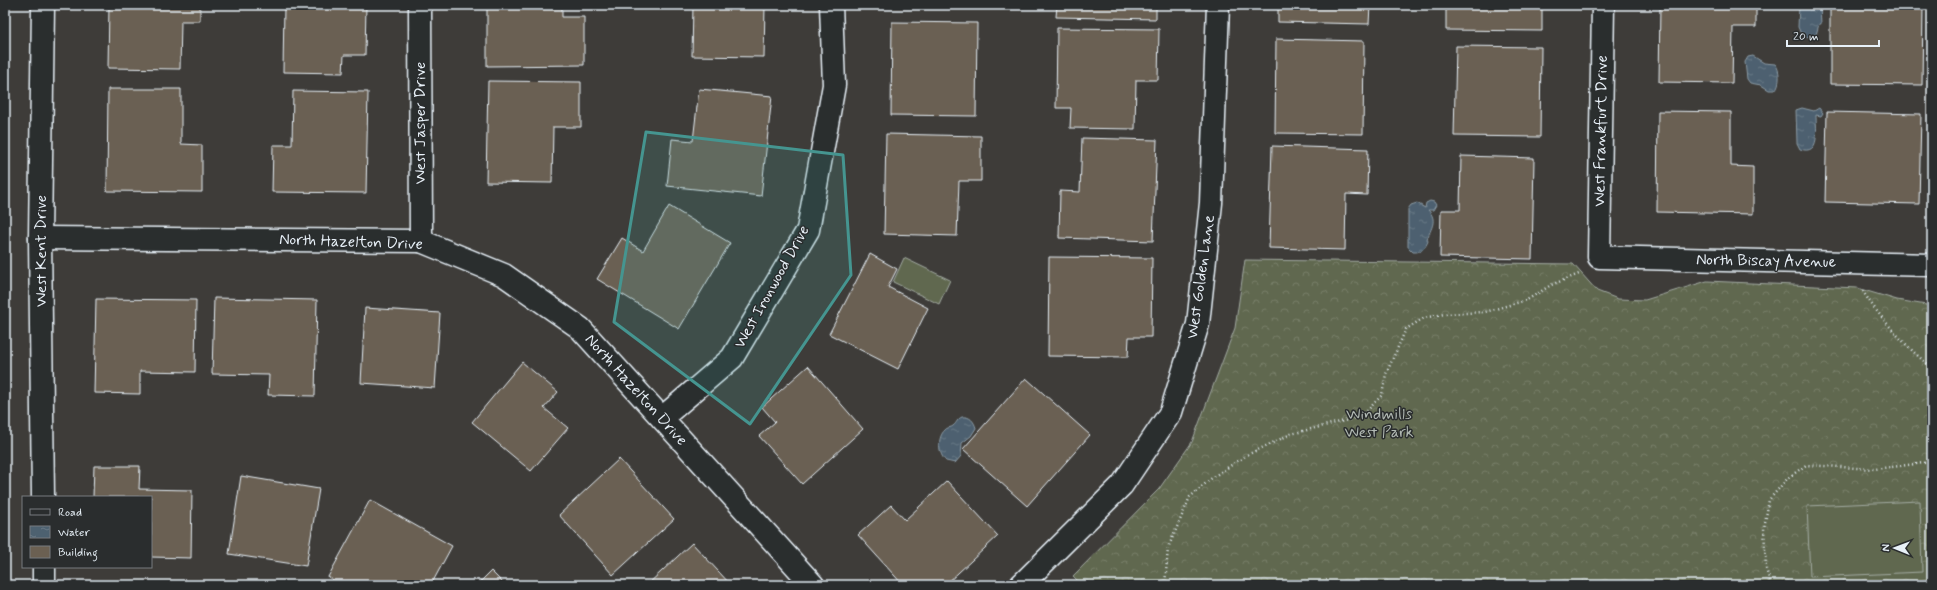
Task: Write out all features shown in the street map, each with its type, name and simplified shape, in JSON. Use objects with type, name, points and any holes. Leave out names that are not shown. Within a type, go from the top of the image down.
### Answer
[{"type":"street","name":"West Kent Drive","points":[[43,5],[40,238],[43,496]]},
{"type":"street","name":"West Jasper Drive","points":[[420,5],[420,241]]},
{"type":"street","name":"West Ironwood Drive","points":[[662,418],[732,358],[808,230],[834,85],[831,5]]},
{"type":"street","name":"West Golden Lane","points":[[1021,585],[1122,485],[1171,412],[1198,324],[1211,203],[1218,5]]},
{"type":"street","name":"West Frankfurt Drive","points":[[1599,257],[1603,5]]},
{"type":"street","name":"North Hazelton Drive","points":[[40,238],[420,241],[504,275],[580,328],[812,585]]},
{"type":"street","name":"North Biscay Avenue","points":[[1599,257],[1932,265]]},
{"type":"street","points":[[44,568],[44,585]]},
{"type":"path","points":[[1165,585],[1168,548],[1190,497],[1212,477],[1247,455],[1263,447],[1291,434],[1346,421],[1367,411],[1382,395],[1386,374],[1395,349],[1406,329],[1424,318],[1444,314],[1485,312],[1527,300],[1552,285],[1578,275],[1599,257]]},
{"type":"path","points":[[1847,263],[1868,301],[1897,335],[1932,367]]},
{"type":"path","points":[[1771,585],[1766,569],[1764,528],[1769,500],[1788,478],[1806,465],[1875,469],[1932,462]]},
{"type":"highlighted area","points":[[646,132],[843,155],[851,275],[750,424],[614,322]]},
{"type":"green space","points":[[904,258],[950,280],[939,304],[893,282]]},
{"type":"green space","name":"Windmills West Park","points":[[1245,260],[1573,264],[1597,291],[1618,299],[1645,300],[1707,281],[1857,288],[1897,300],[1932,306],[1932,585],[1082,585],[1073,576],[1159,489],[1192,442],[1235,328]]},
{"type":"green space","points":[[1920,501],[1922,572],[1810,577],[1807,506]]},
{"type":"water","points":[[1799,5],[1820,5],[1821,24],[1819,24],[1816,35],[1809,37],[1801,34],[1798,27]]},
{"type":"water","points":[[1753,56],[1764,63],[1775,64],[1777,66],[1779,80],[1775,90],[1769,90],[1761,85],[1750,83],[1747,79],[1745,62],[1748,57]]},
{"type":"water","points":[[1802,108],[1814,111],[1819,108],[1823,113],[1821,116],[1816,115],[1816,140],[1811,149],[1807,150],[1800,149],[1797,143],[1796,110]]},
{"type":"water","points":[[1430,201],[1434,202],[1436,205],[1433,210],[1428,210],[1433,217],[1433,224],[1427,239],[1428,241],[1423,249],[1418,252],[1413,252],[1408,247],[1408,209],[1411,205],[1417,203],[1425,208],[1426,203]]},
{"type":"water","points":[[962,417],[967,417],[971,420],[976,428],[971,436],[962,443],[961,456],[955,463],[946,461],[940,450],[942,433],[946,429],[953,426]]},
{"type":"building","points":[[109,5],[200,5],[200,21],[181,21],[180,69],[108,68]]},
{"type":"building","points":[[284,5],[366,5],[365,55],[344,55],[343,73],[283,72]]},
{"type":"building","points":[[487,5],[562,5],[562,17],[584,17],[584,65],[487,66]]},
{"type":"building","points":[[693,5],[765,5],[764,57],[692,56]]},
{"type":"building","points":[[1057,5],[1156,5],[1156,19],[1056,17]]},
{"type":"building","points":[[1278,5],[1370,5],[1369,24],[1278,22]]},
{"type":"building","points":[[1446,5],[1542,5],[1542,31],[1446,30]]},
{"type":"building","points":[[1660,5],[1756,5],[1756,27],[1733,27],[1732,83],[1659,82]]},
{"type":"building","points":[[1830,5],[1923,5],[1922,85],[1830,84]]},
{"type":"building","points":[[892,22],[977,23],[976,116],[891,115]]},
{"type":"building","points":[[1057,28],[1159,29],[1158,80],[1136,80],[1135,129],[1070,128],[1071,108],[1056,108]]},
{"type":"building","points":[[1276,39],[1364,41],[1363,134],[1275,133]]},
{"type":"building","points":[[1456,46],[1541,47],[1540,137],[1454,136]]},
{"type":"building","points":[[488,81],[581,82],[581,127],[553,127],[552,183],[486,182]]},
{"type":"building","points":[[108,89],[181,89],[181,144],[202,145],[202,192],[107,191]]},
{"type":"building","points":[[699,89],[772,96],[761,196],[667,186],[672,139],[693,141]]},
{"type":"building","points":[[293,91],[368,92],[366,193],[272,192],[273,145],[292,145]]},
{"type":"building","points":[[1658,111],[1731,112],[1731,166],[1753,167],[1753,214],[1657,212]]},
{"type":"building","points":[[1827,112],[1921,114],[1919,204],[1825,202]]},
{"type":"building","points":[[886,134],[981,136],[981,181],[959,181],[957,236],[884,234]]},
{"type":"building","points":[[1082,138],[1157,140],[1153,241],[1059,238],[1060,191],[1080,192]]},
{"type":"building","points":[[1272,146],[1368,149],[1367,195],[1346,194],[1345,250],[1269,248]]},
{"type":"building","points":[[1461,156],[1534,158],[1532,259],[1440,257],[1441,210],[1460,210]]},
{"type":"building","points":[[669,206],[730,243],[679,329],[597,279],[622,238],[643,251]]},
{"type":"building","points":[[870,254],[897,269],[888,287],[928,308],[898,369],[829,334]]},
{"type":"building","points":[[1049,257],[1152,258],[1151,337],[1129,337],[1128,357],[1048,356]]},
{"type":"building","points":[[214,298],[317,300],[315,396],[268,395],[269,375],[212,374]]},
{"type":"building","points":[[96,299],[196,300],[195,372],[140,371],[140,394],[94,393]]},
{"type":"building","points":[[365,308],[440,313],[435,388],[361,383]]},
{"type":"building","points":[[522,362],[558,392],[544,408],[568,428],[531,471],[472,422]]},
{"type":"building","points":[[808,366],[863,429],[802,484],[759,436],[775,422],[762,407]]},
{"type":"building","points":[[1026,378],[1090,435],[1027,506],[963,449]]},
{"type":"building","points":[[619,459],[674,519],[613,575],[559,515]]},
{"type":"building","points":[[94,466],[140,466],[139,489],[192,490],[191,558],[152,557],[152,496],[93,496]]},
{"type":"building","points":[[241,476],[319,489],[306,566],[229,554]]},
{"type":"building","points":[[947,481],[998,536],[945,585],[903,585],[858,535],[891,505],[905,520]]},
{"type":"building","points":[[370,500],[452,546],[431,585],[342,585],[328,577]]},
{"type":"building","points":[[692,543],[731,585],[647,585]]},
{"type":"building","points":[[491,571],[505,585],[477,585]]}]
